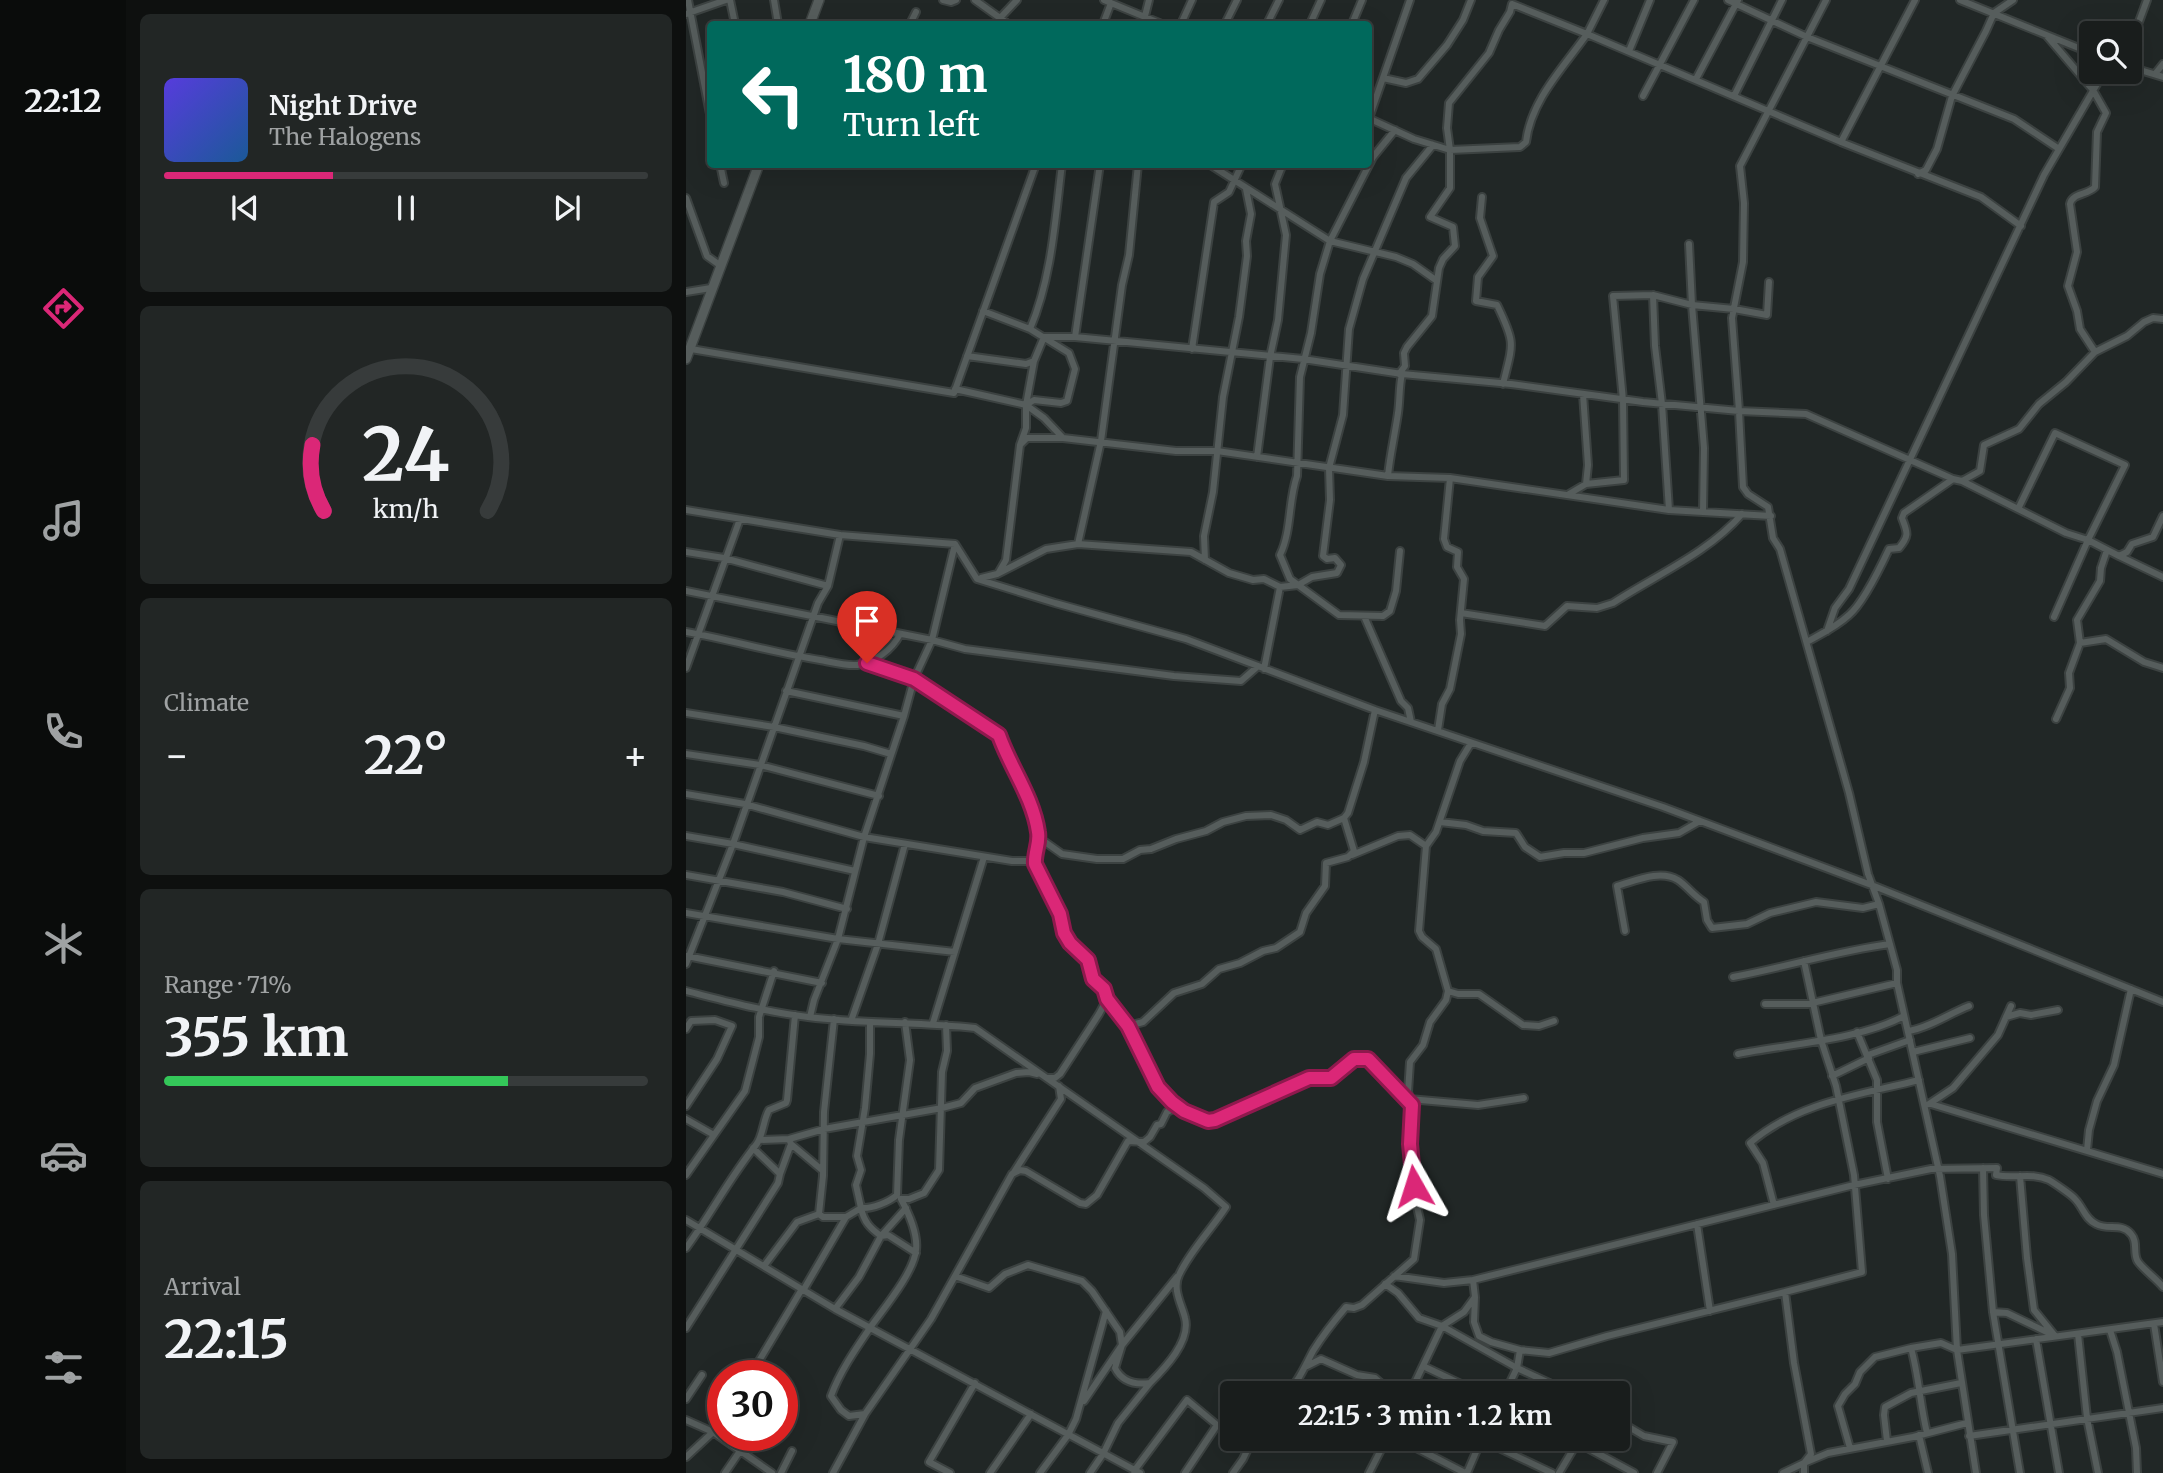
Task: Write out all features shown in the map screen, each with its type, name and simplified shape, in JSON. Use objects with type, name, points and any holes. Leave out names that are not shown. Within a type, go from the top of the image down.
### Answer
[{"type":"main road","points":[[811,21],[820,0]]},
{"type":"main road","points":[[686,359],[758,168]]},
{"type":"street","points":[[688,0],[707,100]]},
{"type":"street","points":[[689,13],[728,0],[734,21]]},
{"type":"street","points":[[774,0],[778,21]]},
{"type":"street","points":[[943,0],[956,0]]},
{"type":"street","points":[[975,0],[998,21]]},
{"type":"street","points":[[1000,21],[1017,0]]},
{"type":"street","points":[[1104,21],[1107,2],[1145,21],[1149,0]]},
{"type":"street","points":[[1182,21],[1192,0]]},
{"type":"street","points":[[1226,21],[1237,0]]},
{"type":"street","points":[[1268,21],[1279,0]]},
{"type":"street","points":[[1311,21],[1321,0]]},
{"type":"street","points":[[1354,21],[1362,0]]},
{"type":"street","points":[[1372,109],[1410,0]]},
{"type":"street","points":[[1383,78],[1406,83],[1418,79],[1447,45],[1463,20],[1471,0]]},
{"type":"street","points":[[1504,0],[1918,174],[1981,197],[2021,226]]},
{"type":"street","points":[[1372,119],[1450,150],[1520,147],[1526,142],[1528,123],[1536,104],[1587,34],[1604,0]]},
{"type":"street","points":[[1629,51],[1650,0]]},
{"type":"street","points":[[1643,96],[1693,0]]},
{"type":"street","points":[[1728,0],[1807,37],[2014,119],[2059,149]]},
{"type":"street","points":[[1734,96],[1782,0]]},
{"type":"street","points":[[1826,0],[1740,166],[1744,203],[1744,262],[1732,318],[1743,487],[1748,494],[1768,507],[1771,516],[1773,538],[1780,549],[1807,642],[1849,793],[1868,874],[1874,886],[1897,970],[1897,983],[1927,1104],[1939,1168],[1952,1254],[1961,1383],[1976,1473]]},
{"type":"street","points":[[1841,142],[1915,0]]},
{"type":"street","points":[[1961,0],[2079,49]]},
{"type":"street","points":[[1918,174],[1926,170],[1937,149],[1952,96],[1994,13],[2013,0]]},
{"type":"street","points":[[2139,21],[2147,0]]},
{"type":"street","points":[[1696,79],[1737,2]]},
{"type":"street","points":[[1388,475],[1402,388],[1400,374],[1405,366],[1404,352],[1433,316],[1437,281],[1443,259],[1455,246],[1453,227],[1430,216],[1450,188],[1447,128],[1449,103],[1489,53],[1512,4]]},
{"type":"street","points":[[912,21],[916,12]]},
{"type":"street","points":[[2047,36],[2093,90],[2106,113],[2097,132],[2095,187],[2071,199],[2070,215],[2077,251],[2068,286],[2080,329],[2095,352]]},
{"type":"street","points":[[2155,74],[2163,64]]},
{"type":"street","points":[[2142,70],[2163,77]]},
{"type":"street","points":[[1827,631],[1835,608],[1849,589],[2021,226],[2059,149],[2097,84]]},
{"type":"street","points":[[1372,159],[1395,130]]},
{"type":"street","points":[[977,579],[997,574],[1046,549],[1078,544],[1191,552],[1229,573],[1252,580],[1264,579],[1280,587],[1298,585],[1312,578],[1336,573],[1341,565],[1335,558],[1326,559],[1322,556],[1331,500],[1329,468],[1343,415],[1349,329],[1363,279],[1406,178],[1433,145]]},
{"type":"street","points":[[721,168],[724,183]]},
{"type":"street","points":[[691,349],[954,393],[1036,168]]},
{"type":"street","points":[[1030,329],[1043,291],[1054,236],[1062,168]]},
{"type":"street","points":[[1075,337],[1099,168]]},
{"type":"street","points":[[1078,544],[1101,441],[1122,285],[1129,255],[1138,168]]},
{"type":"street","points":[[1214,168],[1330,241],[1413,264],[1437,281]]},
{"type":"street","points":[[1192,349],[1214,202],[1229,192],[1240,168]]},
{"type":"street","points":[[1257,457],[1270,357],[1278,320],[1286,235],[1275,184],[1281,168]]},
{"type":"street","points":[[1367,168],[1330,241],[1320,274],[1298,395],[1300,415],[1297,475],[1292,487],[1286,543],[1280,555],[1288,576],[1339,615],[1383,616],[1390,611],[1396,591],[1401,551]]},
{"type":"street","points":[[1205,560],[1204,536],[1213,492],[1223,397],[1228,384],[1247,256],[1246,242],[1251,215],[1246,189]]},
{"type":"street","points":[[1482,197],[1480,218],[1493,256],[1479,277],[1476,301],[1497,305],[1511,334],[1513,345],[1503,384]]},
{"type":"street","points":[[686,198],[707,256],[721,266]]},
{"type":"street","points":[[1689,244],[1704,448],[1703,512]]},
{"type":"street","points":[[1569,494],[1586,484],[1624,480],[1623,400],[1613,296],[1653,295],[1692,305],[1767,315],[1769,282]]},
{"type":"street","points":[[686,292],[711,288]]},
{"type":"street","points":[[1653,295],[1669,510]]},
{"type":"street","points":[[983,312],[1030,329],[1069,353],[1073,360],[1075,369],[1067,401],[1061,403],[1034,400],[1026,405]]},
{"type":"street","points":[[1962,481],[1980,471],[1984,445],[2019,429],[2039,404],[2066,383],[2095,352],[2127,336],[2144,322],[2153,318],[2163,319]]},
{"type":"street","points":[[1044,337],[1075,337],[1303,359],[1400,374],[1699,408],[1806,414],[1910,461],[1962,481],[2066,533],[2088,540],[2163,577]]},
{"type":"street","points":[[997,574],[1006,560],[1020,445],[1026,428],[1026,405],[1034,361],[1044,337]]},
{"type":"street","points":[[967,356],[1017,364],[1034,361]]},
{"type":"street","points":[[955,388],[1026,405],[1044,418],[1063,438]]},
{"type":"street","points":[[1583,394],[1588,465],[1586,484]]},
{"type":"street","points":[[2018,509],[2055,433],[2125,466],[2053,617]]},
{"type":"street","points":[[1020,445],[1027,439],[1063,438],[1176,451],[1217,451],[1388,475],[1450,478],[1669,510],[1771,516]]},
{"type":"street","points":[[1438,730],[1442,704],[1450,689],[1461,634],[1464,579],[1457,567],[1458,552],[1447,547],[1444,539],[1450,478]]},
{"type":"street","points":[[1807,642],[1854,611],[1881,567],[1889,548],[1899,548],[1905,541],[1908,530],[1902,518],[1904,513],[1953,479]]},
{"type":"street","points":[[686,510],[840,535],[955,544]]},
{"type":"street","points":[[1461,613],[1545,626],[1567,606],[1597,608],[1614,603],[1713,541],[1742,514]]},
{"type":"street","points":[[2119,556],[2127,552],[2132,544],[2153,537],[2163,516]]},
{"type":"street","points":[[686,668],[740,519]]},
{"type":"street","points":[[686,964],[733,844],[786,691],[828,586],[840,535]]},
{"type":"street","points":[[955,544],[977,579],[1186,639],[1375,710],[1700,821],[1874,886],[2163,1002]]},
{"type":"street","points":[[810,1017],[838,940],[864,837],[914,679],[932,640],[955,544]]},
{"type":"street","points":[[2056,719],[2070,688],[2069,673],[2080,643],[2077,620],[2100,580],[2107,550]]},
{"type":"street","points":[[686,552],[724,558],[828,586]]},
{"type":"street","points":[[1264,669],[1280,587]]},
{"type":"street","points":[[686,591],[965,649],[1174,676],[1241,681],[1256,667]]},
{"type":"street","points":[[1364,616],[1401,701],[1408,708],[1411,722]]},
{"type":"street","points":[[686,632],[801,657],[854,665],[867,663],[886,652],[900,634]]},
{"type":"street","points":[[2080,643],[2106,639],[2144,662],[2162,666]]},
{"type":"street","points":[[867,663],[914,679],[999,735],[1024,789],[1038,837],[1035,861],[1060,914],[1064,933],[1073,948],[1088,960],[1093,979],[1104,989],[1107,999],[1128,1026],[1158,1087],[1177,1107],[1199,1118],[1215,1120],[1309,1078],[1331,1078],[1359,1058],[1373,1062],[1409,1099],[1413,1109],[1410,1144],[1412,1170],[1420,1220],[1413,1259],[1362,1305],[1346,1307],[1331,1325],[1297,1381]]},
{"type":"street","points":[[786,691],[904,716]]},
{"type":"street","points":[[1038,837],[1062,854],[1097,859],[1123,859],[1140,850],[1151,849],[1246,816],[1271,815],[1286,820],[1300,830],[1317,822],[1328,825],[1344,818],[1348,813],[1364,762],[1375,710]]},
{"type":"street","points":[[686,713],[774,727],[891,754]]},
{"type":"street","points":[[1409,1099],[1410,1062],[1423,1045],[1430,1022],[1446,1000],[1448,991],[1436,949],[1419,931],[1426,846],[1436,832],[1460,761],[1471,743]]},
{"type":"street","points":[[686,754],[760,765],[878,796]]},
{"type":"street","points":[[686,794],[745,804],[864,837],[905,845],[1012,861],[1035,861]]},
{"type":"street","points":[[1344,818],[1354,851],[1352,855]]},
{"type":"street","points":[[1440,822],[1466,825],[1483,831],[1516,833],[1525,848],[1539,857],[1584,853],[1643,838],[1679,833],[1700,821]]},
{"type":"street","points":[[1128,1026],[1143,1022],[1174,993],[1202,984],[1219,969],[1276,948],[1300,932],[1307,913],[1325,886],[1326,863],[1398,836],[1410,835],[1426,846]]},
{"type":"street","points":[[686,836],[855,871]]},
{"type":"street","points":[[851,1021],[878,944],[905,845]]},
{"type":"street","points":[[933,1023],[984,856]]},
{"type":"street","points":[[1625,931],[1616,886],[1662,874],[1678,880],[1704,902],[1707,920],[1712,929],[1747,924],[1770,912],[1816,902],[1863,908],[1879,904]]},
{"type":"street","points":[[686,875],[783,892],[847,909]]},
{"type":"street","points":[[686,913],[838,940],[955,952]]},
{"type":"street","points":[[1733,977],[1853,949],[1890,944]]},
{"type":"street","points":[[687,956],[774,971],[822,983]]},
{"type":"street","points":[[1473,1280],[1474,1322],[1479,1336],[1520,1350],[1549,1353],[1862,1272],[1854,1175],[1839,1099],[1821,1040],[1815,1002],[1804,961]]},
{"type":"street","points":[[686,1175],[745,1091],[759,1037],[761,1010],[774,971]]},
{"type":"street","points":[[1765,1004],[1815,1002],[1897,983]]},
{"type":"street","points":[[2087,1150],[2097,1101],[2114,1065],[2131,989]]},
{"type":"street","points":[[686,991],[761,1010],[810,1017],[933,1023],[975,1028],[1204,1188],[1226,1207],[1177,1277],[1122,1345],[1080,1406]]},
{"type":"street","points":[[1448,991],[1479,994],[1523,1025],[1539,1026],[1554,1021]]},
{"type":"street","points":[[760,1140],[790,1141],[824,1129],[942,1108],[961,1103],[975,1088],[1016,1073],[1030,1072],[1049,1079],[1055,1078],[1071,1059],[1107,999]]},
{"type":"street","points":[[1909,1031],[1925,1028],[1969,1006]]},
{"type":"street","points":[[1927,1104],[1954,1088],[1998,1035],[2011,1006]]},
{"type":"street","points":[[2007,1017],[2020,1013],[2031,1015],[2058,1010]]},
{"type":"street","points":[[686,1248],[760,1140],[762,1123],[769,1110],[786,1103],[795,1015]]},
{"type":"street","points":[[1738,1054],[1857,1032],[1904,1016]]},
{"type":"street","points":[[819,1214],[834,1019]]},
{"type":"street","points":[[686,1029],[691,1021],[715,1020],[732,1026],[717,1059],[686,1106]]},
{"type":"street","points":[[870,1021],[870,1054],[857,1156],[861,1170],[856,1185],[865,1222],[881,1236],[888,1236],[916,1253]]},
{"type":"street","points":[[865,1414],[849,1416],[831,1396],[835,1384],[871,1327],[898,1290],[916,1253],[916,1236],[899,1197],[899,1140],[910,1059],[905,1022]]},
{"type":"street","points":[[760,1360],[846,1217],[861,1208],[867,1209],[899,1197],[909,1199],[924,1193],[939,1170],[942,1072],[947,1051],[946,1024]]},
{"type":"street","points":[[1857,1032],[1877,1080],[1878,1122],[1888,1179]]},
{"type":"street","points":[[1913,1052],[1970,1038]]},
{"type":"street","points":[[1832,1076],[1868,1057],[1910,1040]]},
{"type":"street","points":[[1774,1205],[1763,1163],[1751,1143],[1767,1128],[1839,1099],[1919,1080]]},
{"type":"street","points":[[833,1473],[865,1414],[911,1348],[1012,1174],[1061,1099],[1059,1086]]},
{"type":"street","points":[[1409,1099],[1478,1105],[1524,1098]]},
{"type":"street","points":[[1927,1104],[2163,1174]]},
{"type":"street","points":[[1012,1174],[1020,1170],[1026,1171],[1086,1204],[1097,1195],[1128,1141],[1144,1142],[1157,1125],[1161,1124],[1167,1112],[1177,1107]]},
{"type":"street","points":[[686,1119],[714,1135]]},
{"type":"street","points":[[790,1141],[822,1170]]},
{"type":"street","points":[[687,1325],[778,1183],[790,1141]]},
{"type":"street","points":[[753,1148],[780,1174]]},
{"type":"street","points":[[1394,1276],[1444,1283],[1473,1280],[1854,1185],[1939,1168],[1997,1168],[1996,1175],[2003,1177],[2037,1176],[2051,1181],[2075,1198],[2082,1211],[2095,1224],[2127,1229],[2134,1238],[2137,1260],[2163,1287]]},
{"type":"street","points":[[1983,1168],[1984,1215],[1993,1312],[2020,1473]]},
{"type":"street","points":[[2020,1175],[2026,1258],[2034,1310],[2054,1336]]},
{"type":"street","points":[[835,1309],[859,1277],[881,1236],[906,1208]]},
{"type":"street","points":[[819,1214],[823,1217],[846,1217]]},
{"type":"street","points":[[764,1266],[797,1223],[819,1214]]},
{"type":"street","points":[[686,1220],[835,1309],[1136,1472],[1187,1400],[1217,1425],[1185,1473]]},
{"type":"street","points":[[1698,1224],[1710,1311]]},
{"type":"street","points":[[955,1276],[989,1288],[1005,1274],[1028,1265],[1082,1281],[1120,1332],[1122,1345],[1115,1368],[1119,1375],[1132,1384],[1150,1383]]},
{"type":"street","points":[[1090,1473],[1118,1423],[1181,1344],[1186,1329],[1179,1302],[1177,1277]]},
{"type":"street","points":[[1385,1284],[1398,1293],[1419,1318],[1442,1326],[1545,1381]]},
{"type":"street","points":[[1785,1293],[1794,1363],[1811,1454],[1804,1463],[1804,1473]]},
{"type":"street","points":[[1416,1381],[1442,1326],[1464,1312],[1475,1297]]},
{"type":"street","points":[[1040,1473],[1068,1435],[1080,1406],[1106,1311]]},
{"type":"street","points":[[1993,1312],[2015,1317],[2054,1336]]},
{"type":"street","points":[[1850,1448],[1838,1406],[1855,1384],[1860,1372],[1875,1357],[1941,1343],[1957,1350],[2163,1322]]},
{"type":"street","points":[[2154,1324],[2163,1382]]},
{"type":"street","points":[[2110,1330],[2117,1352],[2136,1448],[2137,1473]]},
{"type":"street","points":[[2078,1334],[2087,1418],[2098,1473]]},
{"type":"street","points":[[2036,1339],[2059,1473]]},
{"type":"street","points":[[1911,1348],[1921,1391],[1928,1473]]},
{"type":"street","points":[[1511,1381],[1517,1368],[1520,1350]]},
{"type":"street","points":[[1305,1367],[1321,1359],[1378,1381]]},
{"type":"street","points":[[1423,1366],[1455,1381]]},
{"type":"street","points":[[686,1399],[702,1375]]},
{"type":"street","points":[[950,1473],[929,1462],[975,1383]]},
{"type":"street","points":[[1886,1441],[1885,1408],[1911,1394],[1961,1383]]},
{"type":"street","points":[[1969,1436],[2163,1408]]},
{"type":"street","points":[[990,1473],[1031,1414]]},
{"type":"street","points":[[686,1420],[707,1429]]},
{"type":"street","points":[[1783,1473],[1828,1453],[1967,1423]]},
{"type":"street","points":[[1630,1428],[1644,1436],[1673,1442],[1657,1473]]},
{"type":"street","points":[[686,1457],[707,1438]]},
{"type":"street","points":[[725,1473],[740,1451],[772,1473]]},
{"type":"street","points":[[781,1473],[792,1451]]},
{"type":"street","points":[[1233,1473],[1247,1451]]},
{"type":"street","points":[[1369,1473],[1380,1451]]},
{"type":"street","points":[[1423,1451],[1466,1473],[1475,1451]]},
{"type":"street","points":[[1505,1451],[1552,1473]]},
{"type":"street","points":[[1559,1473],[1572,1451]]},
{"type":"street","points":[[1596,1451],[1634,1473]]},
{"type":"route","points":[[867,663],[914,679],[943,700],[962,708],[999,735],[1004,751],[1024,789],[1036,824],[1039,841],[1035,864],[1060,914],[1064,933],[1073,948],[1088,960],[1093,979],[1104,989],[1107,999],[1123,1018],[1158,1087],[1177,1107],[1208,1121],[1215,1120],[1309,1078],[1331,1078],[1354,1059],[1368,1059],[1412,1105],[1410,1144],[1414,1186]]}]
